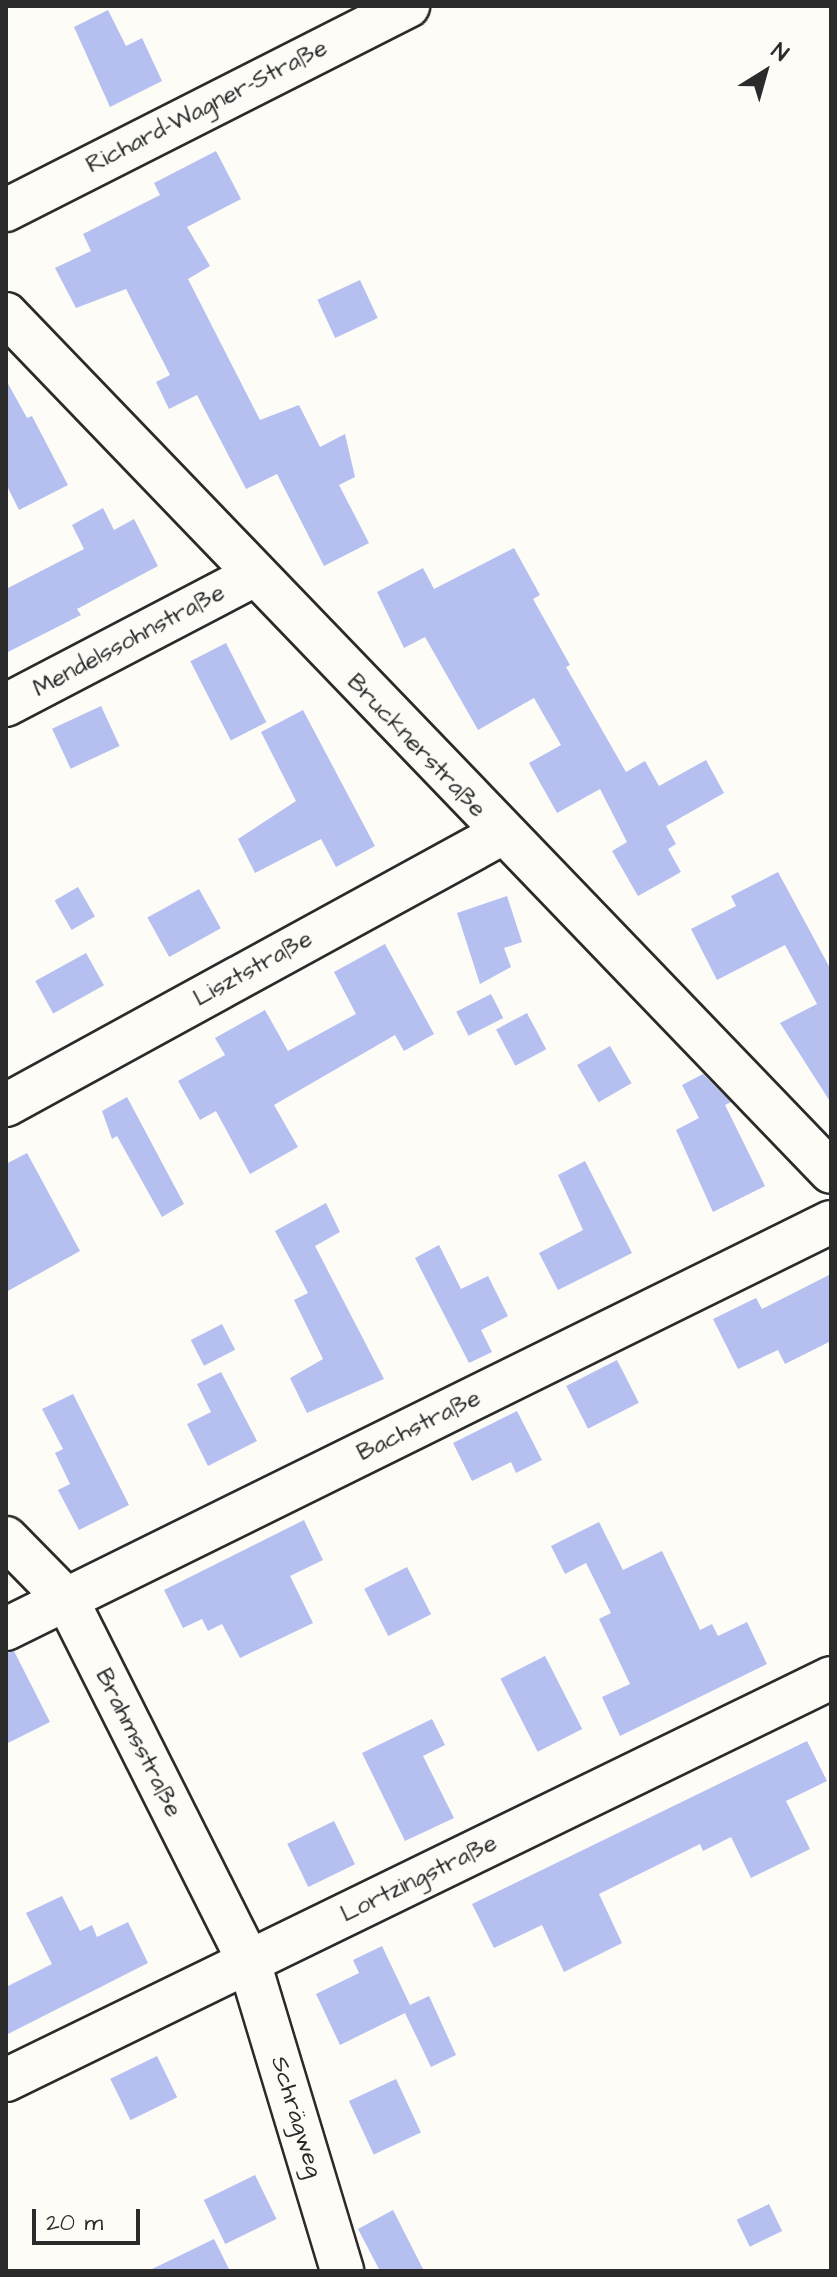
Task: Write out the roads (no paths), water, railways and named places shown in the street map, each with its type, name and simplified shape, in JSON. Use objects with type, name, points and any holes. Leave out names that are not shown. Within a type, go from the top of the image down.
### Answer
[{"type":"street","name":"Richard-Wagner-Straße","points":[[6,210],[408,6]]},
{"type":"street","name":"Brucknerstraße","points":[[6,314],[501,834],[831,1172]]},
{"type":"street","name":"Mendelssohnstraße","points":[[6,705],[253,576]]},
{"type":"street","name":"Lisztstraße","points":[[6,1105],[501,834]]},
{"type":"street","name":"Bachstraße","points":[[6,1629],[831,1222]]},
{"type":"street","name":"Brahmsstraße","points":[[6,1538],[67,1600],[249,1962]]},
{"type":"street","name":"Lortzingstraße","points":[[6,2080],[831,1678]]},
{"type":"street","name":"Schrägweg","points":[[249,1962],[342,2271]]}]
